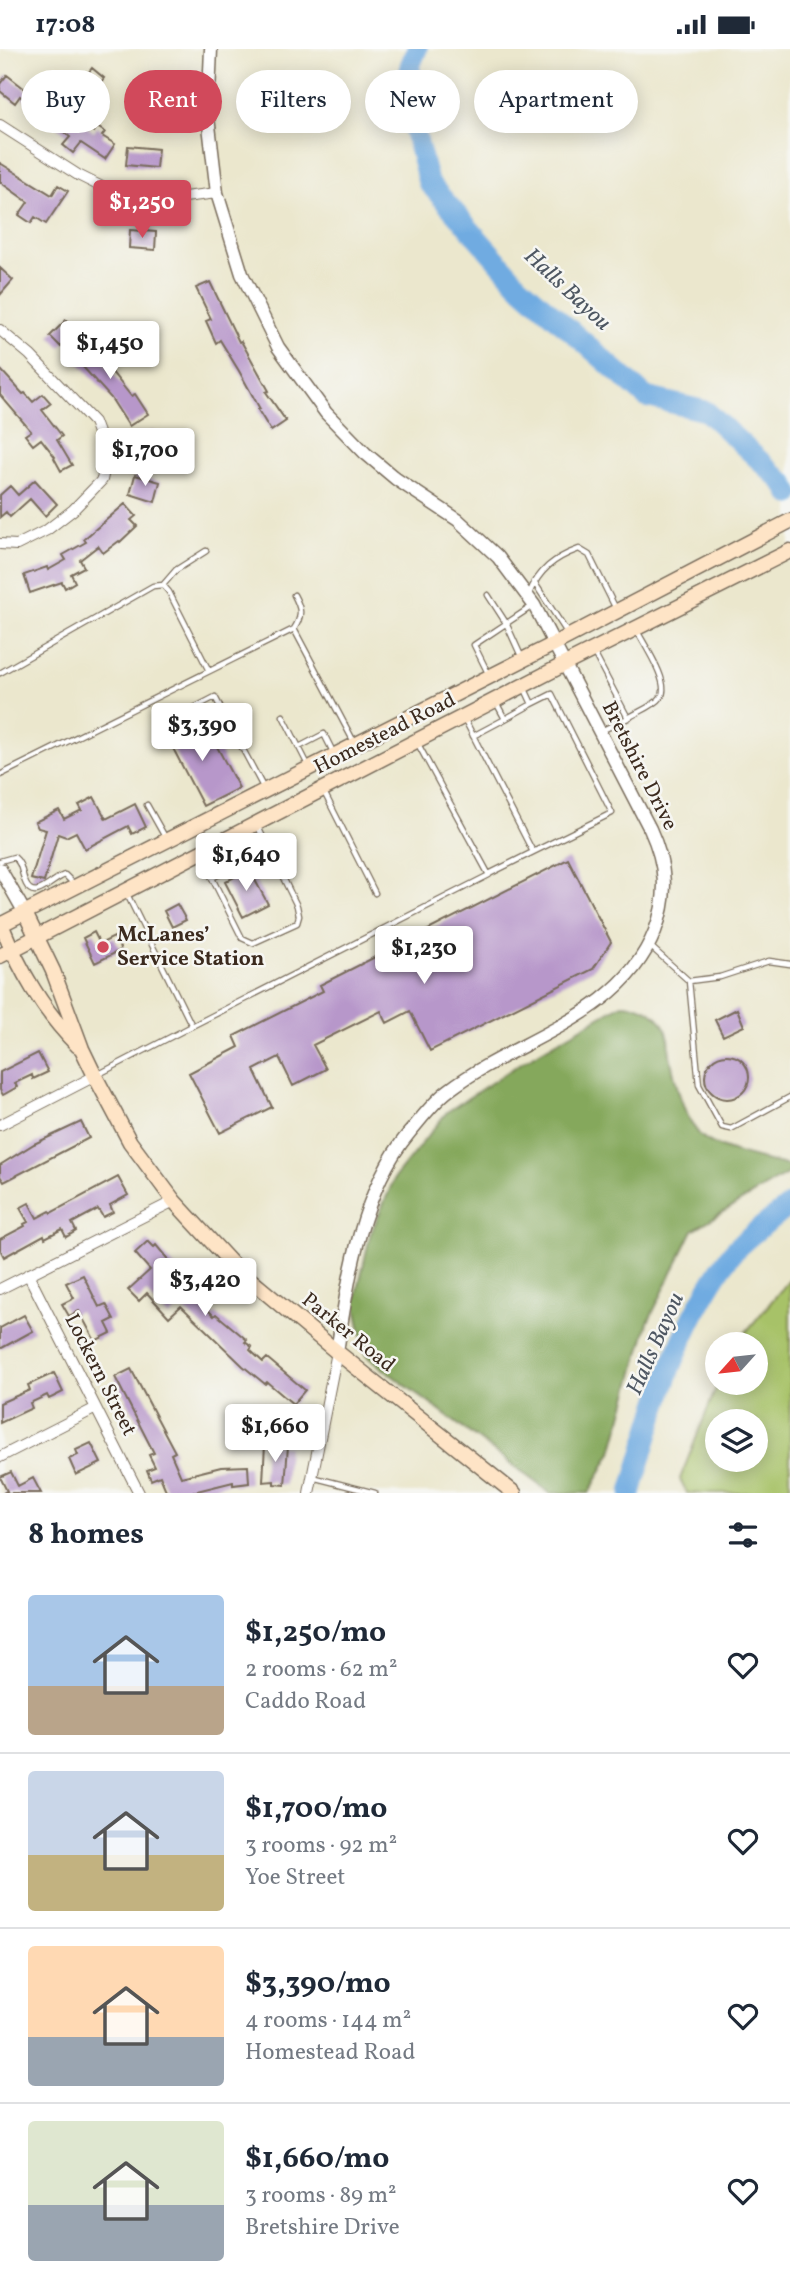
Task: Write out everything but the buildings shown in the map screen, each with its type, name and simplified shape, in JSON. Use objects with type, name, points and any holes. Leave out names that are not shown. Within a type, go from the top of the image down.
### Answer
[{"type":"main road","name":"Homestead Road","points":[[0,924],[310,769],[790,521]]},
{"type":"main road","name":"Homestead Road","points":[[6,953],[523,685],[790,551]]},
{"type":"main road","points":[[723,556],[734,579]]},
{"type":"main road","points":[[401,722],[414,742]]},
{"type":"main road","name":"Parker Road","points":[[25,913],[95,1076],[130,1142],[174,1201],[235,1267],[514,1493]]},
{"type":"main road","name":"Parker Road","points":[[0,924],[6,953],[58,1025],[82,1049]]},
{"type":"street","name":"Bretshire Drive","points":[[211,49],[208,117],[217,193],[242,274],[278,347],[326,413],[365,453],[396,479],[458,520],[498,557],[531,601],[660,850],[665,873],[665,896],[660,919],[649,946],[634,969],[615,990],[566,1022],[497,1059],[447,1091],[407,1135],[376,1186],[355,1257],[309,1493]]},
{"type":"street","points":[[0,125],[78,175],[118,195],[160,200],[217,193]]},
{"type":"street","points":[[0,330],[30,355],[94,422],[107,457],[102,480],[73,510],[47,530],[17,545],[0,544]]},
{"type":"street","name":"Parker Road","points":[[0,869],[25,913]]},
{"type":"street","points":[[0,1125],[95,1076]]},
{"type":"street","points":[[0,1289],[174,1201]]},
{"type":"street","name":"Lockern Street","points":[[28,1274],[139,1493]]},
{"type":"street","points":[[0,1457],[96,1408]]},
{"type":"lane","points":[[490,677],[474,645],[506,623],[531,601],[534,582],[549,563],[567,553],[579,549],[589,555],[617,611]]},
{"type":"lane","points":[[0,673],[153,586],[163,585],[176,570],[206,551]]},
{"type":"lane","points":[[534,582],[569,636]]},
{"type":"lane","points":[[163,585],[209,671]]},
{"type":"lane","points":[[0,775],[294,629],[301,614],[294,594]]},
{"type":"lane","points":[[488,595],[506,623],[523,660]]},
{"type":"lane","points":[[600,732],[660,699],[664,691],[662,678],[636,628]]},
{"type":"lane","points":[[294,629],[356,745]]},
{"type":"lane","points":[[593,650],[628,717]]},
{"type":"lane","points":[[523,685],[532,704]]},
{"type":"lane","points":[[95,1076],[612,813],[552,694],[473,736]]},
{"type":"lane","points":[[161,725],[215,698],[265,791]]},
{"type":"lane","points":[[495,700],[505,719]]},
{"type":"lane","points":[[284,716],[310,769]]},
{"type":"lane","points":[[463,716],[533,852]]},
{"type":"lane","points":[[299,747],[324,734],[335,756]]},
{"type":"lane","points":[[414,742],[489,874]]},
{"type":"lane","points":[[323,789],[375,893]]},
{"type":"lane","points":[[147,805],[167,841]]},
{"type":"lane","points":[[200,853],[242,938],[253,943],[297,923],[297,907],[256,824]]},
{"type":"lane","points":[[212,878],[269,849]]},
{"type":"lane","points":[[0,861],[14,857],[20,862],[26,886],[32,891],[41,890],[58,876],[65,875],[76,887]]},
{"type":"lane","points":[[126,891],[192,1026]]},
{"type":"lane","points":[[649,946],[688,981],[699,1085],[722,1127],[731,1129],[790,1097]]},
{"type":"lane","points":[[688,981],[720,977],[769,961],[790,964]]},
{"type":"lane","points":[[312,1477],[375,1493]]},
{"type":"lane","points":[[346,1493],[347,1486]]},
{"type":"green space","points":[[622,1004],[645,1009],[663,1023],[669,1039],[680,1096],[699,1134],[728,1150],[790,1166],[790,1172],[693,1230],[648,1322],[612,1452],[589,1493],[550,1493],[366,1356],[355,1303],[370,1235],[395,1177],[447,1112],[524,1061]]},
{"type":"green space","points":[[790,1279],[790,1493],[687,1493],[680,1479],[705,1416],[705,1472],[768,1472],[768,1409],[708,1409],[713,1395],[768,1395],[768,1332],[746,1332]]},
{"type":"waterway","name":"Halls Bayou","points":[[417,49],[410,66],[413,124],[428,182],[519,285],[646,397],[706,411],[784,483],[790,494]]},
{"type":"waterway","name":"Halls Bayou","points":[[631,1493],[670,1371],[711,1284],[734,1250],[790,1205]]},
{"type":"place","name":"McLanes’ Service Station","points":[[103,947]]}]
